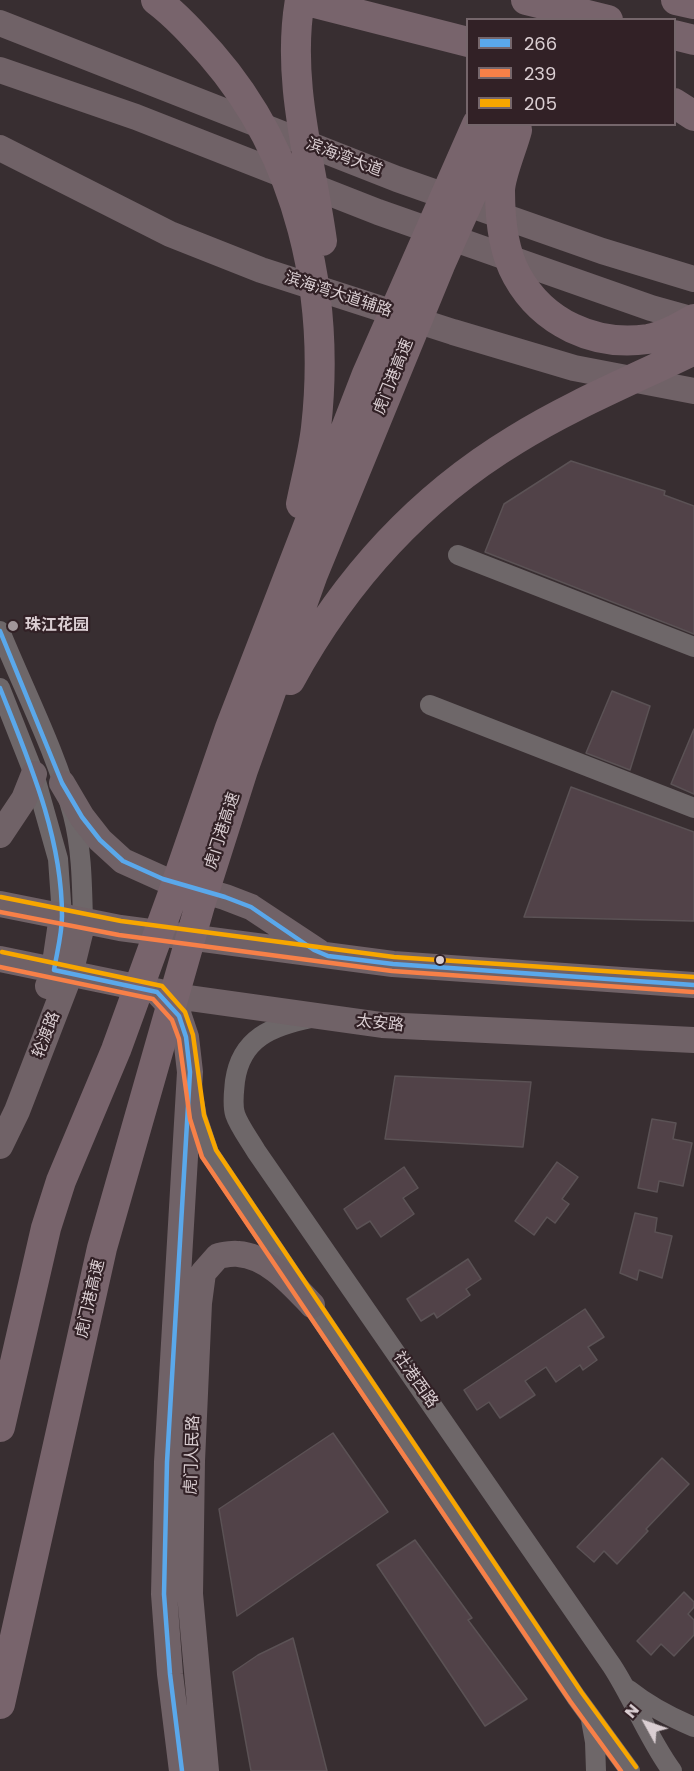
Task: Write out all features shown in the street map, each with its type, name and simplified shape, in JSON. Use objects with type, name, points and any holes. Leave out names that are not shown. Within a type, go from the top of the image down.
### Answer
[{"type":"highway","points":[[156,0],[195,36],[225,71],[252,109],[274,149],[292,192],[305,237],[314,282],[319,375],[316,429]]},
{"type":"highway","points":[[277,602],[301,506],[316,429],[325,377],[329,319],[325,261],[316,195],[303,131],[298,84],[296,30],[301,0],[466,41]]},
{"type":"highway","points":[[526,0],[600,18]]},
{"type":"highway","points":[[526,18],[534,0]]},
{"type":"highway","points":[[556,18],[564,0]]},
{"type":"highway","points":[[676,0],[694,4]]},
{"type":"highway","points":[[676,35],[694,40]]},
{"type":"highway","points":[[676,105],[694,116]]},
{"type":"highway","name":"虎门港高速","points":[[0,1427],[54,1202],[120,1039],[277,602],[367,375],[476,126]]},
{"type":"highway","name":"虎门港高速","points":[[0,1704],[102,1248],[200,905],[243,770],[313,574],[436,276],[502,126]]},
{"type":"highway","points":[[518,126],[500,188],[502,224],[507,250],[516,275],[531,297],[550,315],[572,329],[597,338],[623,341],[650,338],[675,330],[694,319]]},
{"type":"highway","points":[[243,770],[304,655],[337,604],[375,556],[418,512],[465,473],[516,439],[689,351]]},
{"type":"main road","name":"滨海湾大道","points":[[0,23],[430,190],[602,251],[694,279]]},
{"type":"main road","points":[[0,70],[136,117],[415,225],[651,308],[694,319]]},
{"type":"main road","name":"滨海湾大道辅路","points":[[0,148],[170,234],[261,270],[453,333],[574,368],[694,391]]},
{"type":"main road","points":[[0,835],[24,800],[34,774]]},
{"type":"main road","points":[[62,783],[82,817],[100,840],[123,861],[163,879],[251,907],[314,950],[328,956]]},
{"type":"main road","points":[[0,904],[120,928],[393,964],[694,985]]},
{"type":"main road","name":"轮渡路","points":[[0,1146],[17,1112],[62,972],[73,919]]},
{"type":"main road","name":"太安路","points":[[0,959],[189,998],[382,1025],[694,1040]]},
{"type":"main road","name":"轮渡路","points":[[0,1122],[62,972]]},
{"type":"main road","name":"虎门人民路","points":[[157,992],[179,1016],[186,1037],[190,1072],[167,1462],[164,1594],[170,1674],[182,1771]]},
{"type":"main road","name":"虎门人民路","points":[[206,1771],[190,1594],[192,1461],[199,1303],[203,1273],[218,1256],[238,1254],[263,1262],[290,1282],[312,1305]]},
{"type":"street","points":[[458,555],[694,647]]},
{"type":"street","points":[[0,631],[62,783],[73,816],[80,855],[73,919]]},
{"type":"street","points":[[0,688],[34,774],[73,919]]},
{"type":"street","points":[[430,705],[694,808]]},
{"type":"street","name":"社港西路","points":[[317,1016],[291,1022],[265,1032],[247,1048],[237,1069],[233,1094],[235,1114],[256,1150],[626,1687],[651,1741],[672,1771]]},
{"type":"street","points":[[190,1072],[197,1117],[209,1153],[591,1717],[630,1771]]},
{"type":"street","points":[[626,1687],[672,1718],[694,1727]]},
{"type":"street","points":[[591,1717],[596,1771]]},
{"type":"building","points":[[571,461],[665,491],[664,495],[694,506],[694,634],[485,552],[504,504]]},
{"type":"building","points":[[612,691],[650,706],[630,770],[586,753]]},
{"type":"building","points":[[694,729],[694,794],[671,784]]},
{"type":"building","points":[[571,787],[694,832],[694,921],[524,917]]},
{"type":"building","points":[[395,1076],[531,1082],[523,1147],[385,1139]]},
{"type":"building","points":[[652,1119],[676,1123],[673,1139],[692,1143],[683,1186],[659,1181],[657,1192],[638,1188]]},
{"type":"building","points":[[557,1162],[578,1177],[562,1199],[569,1204],[555,1223],[547,1217],[534,1235],[515,1221]]},
{"type":"building","points":[[404,1167],[418,1188],[403,1198],[414,1214],[381,1237],[370,1221],[357,1229],[344,1209]]},
{"type":"building","points":[[635,1213],[657,1218],[655,1232],[672,1236],[662,1278],[639,1270],[637,1280],[620,1273]]},
{"type":"building","points":[[468,1259],[481,1279],[466,1289],[470,1295],[437,1318],[434,1313],[421,1321],[407,1299]]},
{"type":"building","points":[[585,1309],[604,1337],[588,1347],[597,1360],[583,1370],[580,1365],[556,1382],[546,1367],[525,1381],[535,1395],[500,1418],[489,1402],[477,1410],[464,1390]]},
{"type":"building","points":[[333,1433],[388,1512],[237,1616],[219,1509]]},
{"type":"building","points":[[662,1458],[689,1484],[646,1529],[648,1531],[617,1564],[604,1551],[594,1562],[577,1547]]},
{"type":"building","points":[[415,1540],[472,1618],[468,1620],[527,1699],[485,1726],[377,1565]]},
{"type":"building","points":[[684,1592],[694,1602],[694,1607],[688,1614],[694,1620],[694,1635],[674,1656],[661,1644],[651,1655],[637,1641]]},
{"type":"building","points":[[293,1638],[327,1771],[251,1771],[233,1672],[258,1655]]},
{"type":"transit line","name":"266","points":[[0,631],[62,783],[82,817],[100,840],[123,861],[163,879],[251,907],[314,950],[328,956],[393,964],[694,985]]},
{"type":"transit line","name":"266","points":[[0,688],[42,799],[56,857],[61,886],[62,916],[54,970],[157,992],[179,1016],[186,1037],[190,1072],[167,1462],[164,1594],[170,1674],[182,1771]]},
{"type":"transit line","name":"205","points":[[1,897],[121,921],[394,957],[694,977]]},
{"type":"transit line","name":"239","points":[[0,912],[119,935],[392,971],[693,992]]},
{"type":"transit line","name":"205","points":[[2,952],[162,986],[185,1012],[193,1035],[204,1115],[216,1150],[582,1693],[636,1767]]},
{"type":"transit line","name":"239","points":[[0,967],[153,999],[172,1020],[179,1039],[190,1119],[202,1157],[570,1701],[621,1771]]},
{"type":"place","name":"珠江花园","points":[[13,626]]}]
